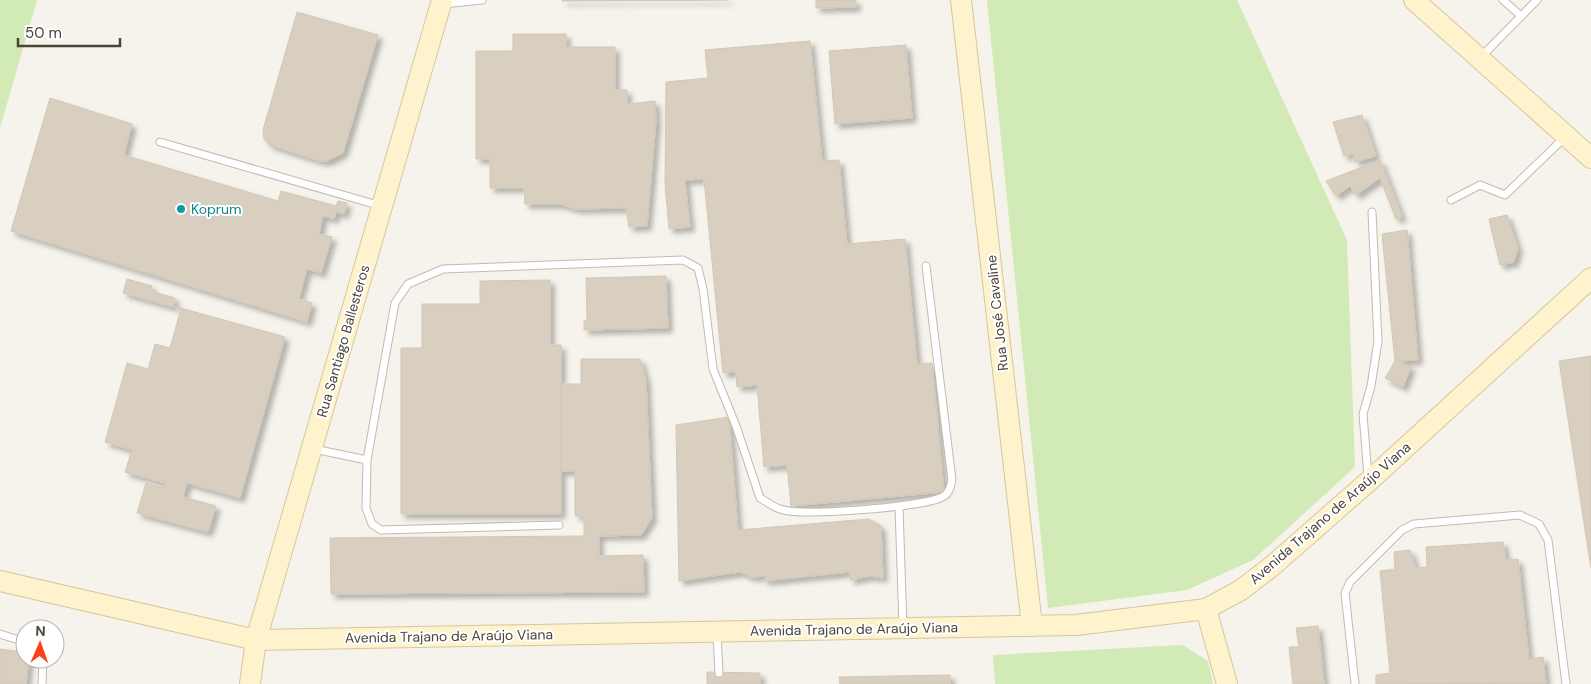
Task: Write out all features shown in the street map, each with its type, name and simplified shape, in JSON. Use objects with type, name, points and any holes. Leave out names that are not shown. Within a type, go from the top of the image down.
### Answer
[{"type":"street","name":"Rua José Cavaline","points":[[961,0],[1032,626]]},
{"type":"street","points":[[1414,0],[1591,158]]},
{"type":"street","name":"Rua Santiago Ballesteros","points":[[250,684],[256,640],[441,2]]},
{"type":"street","name":"Avenida Trajano de Araújo Viana","points":[[0,581],[256,640],[1076,625],[1206,609],[1241,590],[1271,566],[1369,481],[1591,278]]},
{"type":"street","points":[[1206,609],[1227,684]]},
{"type":"lane","points":[[441,2],[482,0]]},
{"type":"lane","points":[[1503,0],[1521,16]]},
{"type":"lane","points":[[1480,58],[1537,0]]},
{"type":"lane","points":[[1451,200],[1480,185],[1505,195],[1566,136]]},
{"type":"lane","points":[[160,142],[382,206]]},
{"type":"lane","points":[[1369,481],[1363,414],[1371,386],[1378,341],[1372,212]]},
{"type":"lane","points":[[559,525],[381,530],[372,524],[366,508],[367,460],[395,303],[408,284],[443,269],[682,260],[698,268],[703,289],[713,369],[736,426],[760,498],[781,510],[899,508],[942,498],[950,490],[952,480],[926,266]]},
{"type":"lane","points":[[312,448],[367,460]]},
{"type":"lane","points":[[899,508],[903,628]]},
{"type":"lane","points":[[1355,684],[1346,614],[1345,593],[1350,582],[1402,530],[1414,524],[1520,515],[1539,524],[1548,540],[1566,684]]},
{"type":"lane","points":[[717,632],[719,673]]},
{"type":"lane","points":[[0,634],[15,639]]},
{"type":"lane","points":[[42,684],[43,669]]},
{"type":"green space","points":[[0,0],[37,0],[0,128]]},
{"type":"green space","points":[[987,0],[1237,0],[1347,240],[1355,467],[1253,560],[1187,590],[1048,608]]},
{"type":"green space","points":[[1183,645],[1208,661],[1213,684],[995,684],[993,655]]},
{"type":"building","points":[[562,0],[729,0],[562,1]]},
{"type":"building","points":[[816,0],[856,0],[856,7],[816,8]]},
{"type":"building","points":[[297,12],[378,35],[343,153],[327,161],[320,161],[270,145],[264,139],[263,130]]},
{"type":"building","points":[[513,34],[566,34],[566,47],[615,47],[615,90],[627,90],[627,104],[655,101],[656,121],[647,226],[629,227],[626,208],[576,209],[560,204],[525,204],[524,188],[490,188],[490,159],[476,159],[476,51],[513,51]]},
{"type":"building","points":[[810,41],[822,161],[839,160],[847,244],[905,239],[917,364],[932,363],[944,492],[791,506],[787,465],[764,467],[757,385],[737,387],[736,372],[723,373],[704,179],[685,180],[690,227],[669,229],[665,183],[666,82],[708,78],[705,50]]},
{"type":"building","points":[[906,45],[912,118],[835,124],[829,51]]},
{"type":"building","name":"Koprum","points":[[50,98],[132,124],[124,155],[278,201],[281,191],[336,206],[338,201],[347,203],[344,214],[336,212],[334,219],[323,216],[319,234],[332,237],[321,273],[307,269],[299,299],[312,303],[307,322],[11,231]]},
{"type":"building","points":[[1362,115],[1376,156],[1355,162],[1353,154],[1344,156],[1333,122]]},
{"type":"building","points":[[1380,160],[1402,217],[1396,219],[1380,178],[1356,195],[1350,186],[1336,196],[1326,181]]},
{"type":"building","points":[[1507,215],[1518,248],[1514,262],[1500,265],[1489,219]]},
{"type":"building","points":[[1407,230],[1418,360],[1399,361],[1411,367],[1403,387],[1385,378],[1395,361],[1382,234]]},
{"type":"building","points":[[666,276],[668,328],[584,330],[584,321],[587,321],[586,278]]},
{"type":"building","points":[[127,279],[152,286],[150,291],[175,298],[173,306],[285,337],[240,498],[187,483],[183,497],[216,506],[208,532],[137,513],[146,483],[164,488],[165,483],[125,472],[132,450],[105,442],[127,363],[148,369],[155,344],[170,348],[181,309],[123,293]]},
{"type":"building","points":[[550,280],[550,345],[561,345],[561,514],[401,514],[401,348],[422,348],[422,304],[480,304],[480,281]]},
{"type":"building","points":[[1591,356],[1591,568],[1559,361]]},
{"type":"building","points":[[581,359],[640,359],[646,380],[652,518],[641,535],[599,536],[599,556],[643,555],[644,592],[331,594],[330,538],[584,536],[584,518],[575,515],[575,471],[561,471],[561,384],[581,384]]},
{"type":"building","points":[[729,417],[738,530],[869,519],[881,526],[883,578],[870,576],[850,580],[850,572],[763,581],[767,576],[751,577],[740,572],[679,581],[676,425]]},
{"type":"building","points":[[1503,542],[1506,560],[1518,559],[1529,659],[1543,657],[1546,683],[1376,684],[1376,675],[1390,673],[1380,571],[1395,569],[1394,552],[1410,550],[1416,568],[1427,567],[1426,547]]},
{"type":"building","points":[[1318,626],[1324,684],[1293,684],[1289,647],[1299,647],[1296,628]]},
{"type":"building","points":[[0,649],[15,651],[15,669],[28,669],[26,684],[0,684]]},
{"type":"building","points":[[707,672],[760,673],[760,684],[707,684]]},
{"type":"building","points":[[950,675],[950,684],[840,684],[839,677]]},
{"type":"place","name":"Koprum","points":[[181,209]]}]
